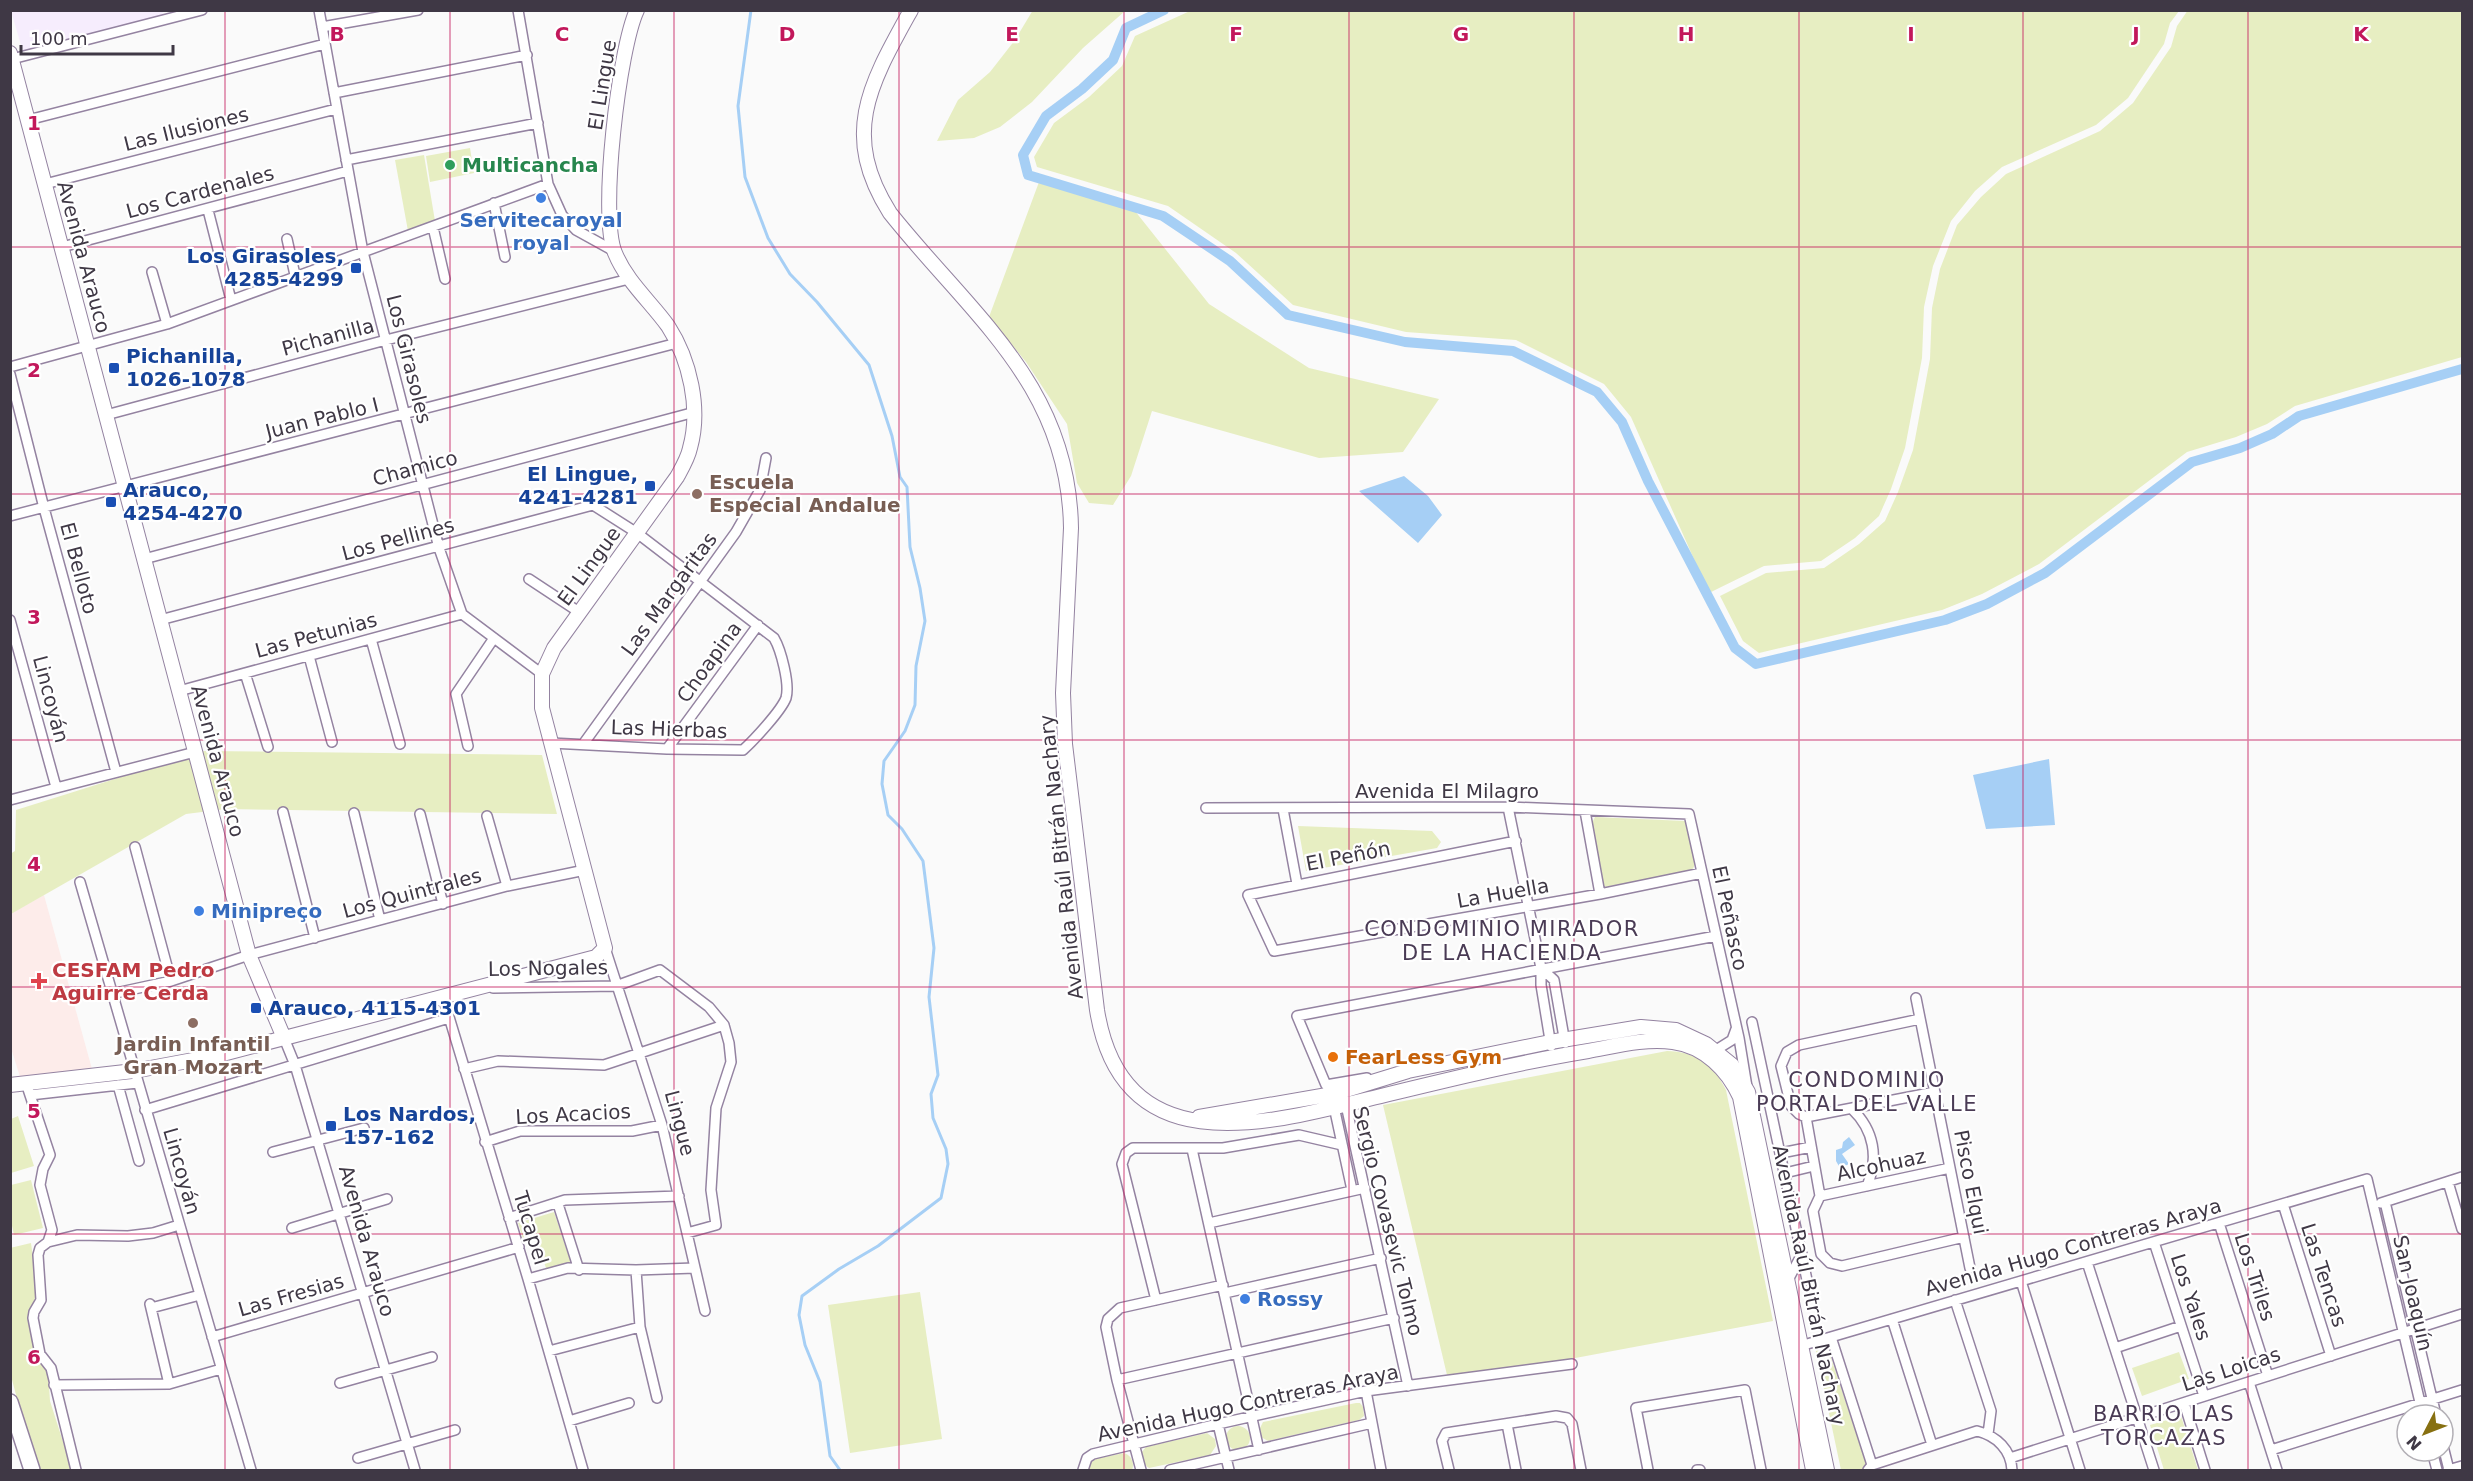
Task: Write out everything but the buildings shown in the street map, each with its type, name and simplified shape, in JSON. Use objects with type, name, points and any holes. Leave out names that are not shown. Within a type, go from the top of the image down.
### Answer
[{"type":"main road","name":"El Lingue","points":[[542,674],[554,648],[677,477],[690,451],[695,412],[689,380],[678,343],[667,325],[629,279],[614,251],[610,229],[609,197],[615,120],[627,48],[637,10]]},
{"type":"main road","name":"Avenida Raúl Bitrán Nachary","points":[[911,10],[878,74],[865,109],[863,142],[868,167],[877,192],[890,213],[996,336],[1022,371],[1036,393],[1062,454],[1071,502],[1063,693],[1065,744],[1098,1020],[1108,1055],[1119,1075],[1128,1086],[1155,1107],[1188,1119],[1418,1087],[1638,1042],[1672,1042],[1699,1050],[1724,1070],[1740,1097],[1774,1270],[1827,1470]]},
{"type":"main road","name":"Avenida Arauco","points":[[11,56],[249,955],[284,1038]]},
{"type":"main road","name":"Lingue","points":[[542,674],[542,708],[585,870],[603,951]]},
{"type":"main road","name":"Los Nogales","points":[[10,1085],[28,1089],[136,1077],[596,957],[603,951]]},
{"type":"main road","name":"Avenida Raúl Bitrán Nachary","points":[[1334,1098],[1408,1071],[1630,1028],[1654,1027],[1686,1034],[1716,1050],[1739,1074],[1748,1092],[1788,1280],[1813,1470]]},
{"type":"main road","points":[[10,1402],[32,1470]]},
{"type":"street","points":[[11,56],[202,10]]},
{"type":"street","name":"Los Girasoles","points":[[319,10],[363,252],[439,548],[462,614]]},
{"type":"street","points":[[322,27],[418,10]]},
{"type":"street","points":[[518,10],[549,184],[562,215],[576,230],[614,251]]},
{"type":"street","points":[[28,120],[325,44]]},
{"type":"street","points":[[334,93],[527,55]]},
{"type":"street","name":"Las Ilusiones","points":[[45,184],[336,109]]},
{"type":"street","points":[[346,160],[538,123]]},
{"type":"street","name":"Los Cardenales","points":[[62,247],[348,171]]},
{"type":"street","points":[[10,367],[167,324],[295,275],[549,184]]},
{"type":"street","points":[[494,203],[505,257]]},
{"type":"street","points":[[208,210],[231,300]]},
{"type":"street","points":[[433,226],[445,279]]},
{"type":"street","points":[[286,239],[295,275]]},
{"type":"street","points":[[152,272],[167,324]]},
{"type":"street","name":"Pichanilla","points":[[106,415],[386,340],[629,279]]},
{"type":"street","name":"Juan Pablo I","points":[[10,516],[678,343]]},
{"type":"street","name":"El Belloto","points":[[10,374],[116,772]]},
{"type":"street","name":"Chamico","points":[[144,559],[695,412]]},
{"type":"street","name":"Las Margaritas","points":[[584,743],[736,532],[760,490],[766,458]]},
{"type":"street","name":"Los Pellines","points":[[160,620],[439,548],[594,505],[638,533],[758,625]]},
{"type":"street","points":[[529,579],[579,612]]},
{"type":"street","points":[[462,614],[542,674]]},
{"type":"street","name":"Las Petunias","points":[[179,691],[462,614]]},
{"type":"street","name":"Lincoyán","points":[[10,620],[56,787]]},
{"type":"street","name":"Las Hierbas","points":[[551,743],[743,750],[785,701],[787,690],[779,647],[774,638],[758,625]]},
{"type":"street","name":"Choapina","points":[[667,749],[758,625]]},
{"type":"street","points":[[468,746],[456,693],[494,638]]},
{"type":"street","points":[[371,639],[400,744]]},
{"type":"street","points":[[309,656],[332,742]]},
{"type":"street","points":[[245,673],[268,747]]},
{"type":"street","points":[[10,800],[195,752]]},
{"type":"street","points":[[1508,807],[1541,968],[1541,985],[1552,1058]]},
{"type":"street","name":"Avenida El Milagro","points":[[1206,808],[1508,807],[1689,814]]},
{"type":"street","points":[[1283,809],[1297,884]]},
{"type":"street","points":[[1585,811],[1600,894]]},
{"type":"street","points":[[282,812],[315,938]]},
{"type":"street","points":[[354,813],[380,920]]},
{"type":"street","points":[[420,814],[443,904]]},
{"type":"street","name":"El Peñasco","points":[[1689,814],[1746,1071],[1748,1092]]},
{"type":"street","points":[[487,816],[507,886]]},
{"type":"street","name":"El Peñón","points":[[1274,951],[1248,895],[1516,842]]},
{"type":"street","points":[[135,847],[171,981]]},
{"type":"street","name":"Los Quintrales","points":[[111,994],[171,981],[249,955],[507,886],[585,870]]},
{"type":"street","name":"La Huella","points":[[1274,951],[1530,907],[1702,873]]},
{"type":"street","name":"Lincoyán","points":[[80,882],[251,1470]]},
{"type":"street","points":[[1334,1098],[1297,1016],[1716,936]]},
{"type":"street","name":"Lingue","points":[[603,951],[662,1125],[705,1311]]},
{"type":"street","points":[[1541,968],[1554,980],[1567,1055]]},
{"type":"street","name":"Los Nogales","points":[[476,988],[616,986],[660,970],[709,1007],[724,1025]]},
{"type":"street","name":"Tucapel","points":[[443,997],[485,1142],[519,1247],[583,1470]]},
{"type":"street","name":"Pisco Elqui","points":[[1916,998],[1970,1268]]},
{"type":"street","points":[[145,1110],[449,1018]]},
{"type":"street","points":[[1920,1019],[1799,1045],[1787,1052],[1781,1066],[1791,1106],[1806,1117],[1935,1092]]},
{"type":"street","points":[[1752,1022],[1807,1280]]},
{"type":"street","points":[[464,1070],[498,1061],[604,1065],[724,1025],[731,1062],[716,1108],[711,1190],[716,1225],[687,1233]]},
{"type":"street","points":[[1716,1050],[1732,1040],[1736,1029]]},
{"type":"street","name":"Avenida Arauco","points":[[284,1038],[295,1065],[415,1470]]},
{"type":"street","points":[[48,1242],[52,1230],[40,1185],[43,1169],[50,1155],[28,1089],[118,1085],[136,1077]]},
{"type":"street","points":[[118,1085],[139,1161]]},
{"type":"street","name":"Sergio Covasevic Tolmo","points":[[1334,1098],[1352,1190]]},
{"type":"street","name":"Sergio Covasevic Tolmo","points":[[1334,1098],[1365,1188],[1408,1386]]},
{"type":"street","points":[[1852,1109],[1866,1126],[1872,1143],[1874,1160],[1867,1186]]},
{"type":"street","points":[[1806,1117],[1821,1196],[1813,1211],[1821,1254],[1834,1265],[1842,1266],[1964,1237]]},
{"type":"street","name":"Los Acacios","points":[[485,1142],[520,1131],[632,1131],[662,1125]]},
{"type":"street","points":[[273,1152],[364,1128]]},
{"type":"street","points":[[1156,1300],[1122,1164],[1126,1154],[1133,1148],[1223,1148],[1299,1135],[1342,1145]]},
{"type":"street","points":[[1781,1153],[1811,1147]]},
{"type":"street","points":[[1192,1149],[1259,1450]]},
{"type":"street","points":[[1785,1173],[1815,1167]]},
{"type":"street","name":"Alcohuaz","points":[[1821,1196],[1950,1168]]},
{"type":"street","points":[[2373,1205],[2463,1177]]},
{"type":"street","name":"Avenida Hugo Contreras Araya","points":[[1796,1347],[2367,1179]]},
{"type":"street","name":"San Joaquín","points":[[2367,1179],[2421,1403]]},
{"type":"street","points":[[2448,1182],[2463,1229]]},
{"type":"street","points":[[1209,1223],[1365,1188]]},
{"type":"street","points":[[509,1218],[565,1200],[678,1196]]},
{"type":"street","points":[[292,1228],[387,1199]]},
{"type":"street","name":"San Joaquín","points":[[2385,1202],[2433,1403]]},
{"type":"street","points":[[558,1204],[579,1270]]},
{"type":"street","name":"Las Tencas","points":[[2283,1204],[2331,1356]]},
{"type":"street","name":"Los Triles","points":[[2219,1223],[2268,1376]]},
{"type":"street","points":[[76,1470],[51,1368],[40,1354],[33,1318],[41,1300],[38,1255],[40,1248],[48,1242],[77,1235],[136,1235],[153,1233],[179,1225]]},
{"type":"street","name":"Los Yales","points":[[2154,1242],[2204,1396]]},
{"type":"street","name":"Las Fresias","points":[[212,1337],[519,1247]]},
{"type":"street","points":[[1774,1270],[1784,1257],[1802,1254]]},
{"type":"street","points":[[1788,1280],[1797,1268],[1802,1254]]},
{"type":"street","points":[[1141,1470],[1117,1380],[1106,1327],[1108,1319],[1120,1308],[1381,1258]]},
{"type":"street","points":[[2087,1262],[2154,1470]]},
{"type":"street","points":[[528,1279],[568,1268],[579,1270],[695,1268]]},
{"type":"street","points":[[636,1270],[640,1327],[657,1398]]},
{"type":"street","points":[[2021,1281],[2080,1470]]},
{"type":"street","points":[[169,1384],[150,1306],[200,1296]]},
{"type":"street","points":[[1955,1300],[1991,1411],[1988,1434]]},
{"type":"street","name":"Las Loicas","points":[[2010,1458],[2463,1314]]},
{"type":"street","points":[[1117,1380],[1394,1318]]},
{"type":"street","points":[[1892,1319],[1932,1445]]},
{"type":"street","points":[[2115,1348],[2181,1326]]},
{"type":"street","points":[[549,1351],[640,1327]]},
{"type":"street","points":[[1831,1337],[1870,1468],[1977,1431],[1988,1434],[2000,1442],[2010,1458],[2012,1470]]},
{"type":"street","points":[[340,1383],[432,1357]]},
{"type":"street","name":"Avenida Hugo Contreras Araya","points":[[1083,1470],[1087,1458],[1093,1454],[1366,1391],[1572,1364]]},
{"type":"street","points":[[54,1385],[169,1384],[222,1369]]},
{"type":"street","points":[[2249,1382],[2277,1470]]},
{"type":"street","points":[[1648,1470],[1636,1408],[1745,1390],[1761,1470]]},
{"type":"street","points":[[2421,1403],[2463,1390]]},
{"type":"street","points":[[1366,1391],[1381,1470]]},
{"type":"street","points":[[569,1421],[629,1403]]},
{"type":"street","points":[[2184,1403],[2205,1470]]},
{"type":"street","points":[[2271,1450],[2395,1411]]},
{"type":"street","points":[[1449,1470],[1442,1441],[1446,1433],[1556,1416],[1567,1418],[1572,1424],[1581,1470]]},
{"type":"street","points":[[1170,1470],[1372,1423]]},
{"type":"street","points":[[1218,1424],[1229,1470]]},
{"type":"street","points":[[1507,1424],[1516,1470]]},
{"type":"street","points":[[358,1458],[455,1430]]},
{"type":"street","points":[[2449,1470],[2463,1466]]},
{"type":"shaded area","points":[[162,10],[164,16],[23,52],[11,11]]},
{"type":"shaded area","name":"CESFAM Pedro Aguirre Cerda","points":[[44,895],[92,1069],[21,1080],[11,1048],[10,914]]},
{"type":"green space","points":[[1033,10],[1125,11],[1083,48],[1032,102],[1000,127],[974,138],[937,141],[958,100],[990,72],[1015,40]]},
{"type":"green space","points":[[2188,10],[2462,11],[2462,357],[2295,406],[2267,424],[2236,437],[2187,452],[2039,564],[1982,594],[1942,610],[1759,653],[1743,641],[1720,596],[1766,573],[1824,568],[1859,544],[1885,521],[1913,450],[1930,359],[1932,308],[1940,269],[1957,225],[1981,197],[2006,174],[2100,131],[2133,103],[2171,47],[2177,26]]},
{"type":"green space","points":[[1190,11],[2179,11],[2170,23],[2164,44],[2128,98],[2096,125],[2002,167],[1975,191],[1951,221],[1933,266],[1924,307],[1922,358],[1905,448],[1879,516],[1855,538],[1821,561],[1764,566],[1709,593],[1631,417],[1604,384],[1516,340],[1406,332],[1293,305],[1236,253],[1168,206],[1037,167],[1034,157],[1054,123],[1089,97],[1122,66],[1135,36]]},
{"type":"green space","name":"Multicancha","points":[[470,148],[474,173],[430,182],[426,156]]},
{"type":"green space","points":[[424,155],[435,221],[408,231],[395,160]]},
{"type":"green space","points":[[1039,182],[1135,211],[1209,304],[1309,368],[1439,399],[1403,452],[1319,458],[1152,411],[1131,476],[1113,505],[1089,503],[1077,483],[1067,424],[1026,362],[989,317]]},
{"type":"green space","points":[[204,751],[542,755],[557,814],[226,809],[186,814],[11,914],[10,854],[15,851],[16,810]]},
{"type":"green space","points":[[1595,817],[1685,821],[1695,862],[1693,868],[1685,873],[1604,887],[1592,823]]},
{"type":"green space","points":[[1298,826],[1432,831],[1441,842],[1437,848],[1306,871]]},
{"type":"green space","points":[[1667,1051],[1686,1054],[1702,1061],[1716,1073],[1726,1090],[1773,1321],[1570,1359],[1447,1375],[1383,1105]]},
{"type":"green space","points":[[18,1116],[34,1166],[11,1173],[11,1119]]},
{"type":"green space","points":[[31,1180],[43,1228],[14,1235],[11,1221],[11,1185]]},
{"type":"green space","points":[[554,1212],[571,1263],[547,1271],[536,1238],[524,1242],[518,1223]]},
{"type":"green space","points":[[31,1243],[36,1288],[30,1313],[48,1370],[50,1401],[72,1470],[36,1470],[11,1376],[10,1248]]},
{"type":"green space","points":[[920,1292],[942,1439],[850,1453],[828,1305]]},
{"type":"green space","points":[[1826,1343],[1866,1463],[1863,1470],[1841,1470],[1815,1347]]},
{"type":"green space","points":[[2179,1352],[2189,1379],[2142,1396],[2132,1368]]},
{"type":"green space","points":[[1360,1403],[1363,1407],[1364,1416],[1359,1420],[1268,1441],[1261,1437],[1260,1428],[1263,1422]]},
{"type":"green space","points":[[2181,1416],[2198,1470],[2164,1470],[2150,1425]]},
{"type":"green space","points":[[1238,1426],[1243,1427],[1249,1433],[1249,1443],[1243,1449],[1238,1450],[1233,1449],[1227,1443],[1226,1438],[1227,1433],[1233,1427]]},
{"type":"green space","points":[[1207,1433],[1215,1439],[1216,1446],[1210,1455],[1149,1468],[1141,1462],[1141,1453],[1146,1447]]},
{"type":"green space","points":[[1124,1453],[1132,1460],[1132,1470],[1089,1470],[1089,1464],[1095,1459]]},
{"type":"water","points":[[1404,476],[1428,496],[1442,515],[1418,543],[1359,491]]},
{"type":"water","points":[[2049,759],[2055,825],[1986,829],[1973,775]]},
{"type":"water","points":[[1849,1137],[1855,1145],[1842,1154],[1849,1164],[1840,1168],[1836,1161],[1836,1150],[1842,1148],[1843,1142]]},
{"type":"waterway","points":[[751,10],[738,106],[745,177],[768,238],[790,274],[817,302],[869,365],[892,436],[900,477],[907,487],[910,547],[925,621],[916,666],[915,705],[905,731],[884,761],[882,784],[888,815],[902,829],[923,861],[934,948],[929,997],[938,1075],[931,1094],[933,1118],[946,1149],[948,1164],[941,1198],[878,1246],[839,1269],[802,1296],[799,1315],[805,1345],[820,1382],[830,1456],[840,1470]]},
{"type":"waterway","points":[[1164,10],[1126,28],[1113,60],[1082,89],[1046,116],[1023,155],[1028,175],[1163,216],[1230,261],[1288,315],[1405,342],[1513,351],[1597,392],[1622,422],[1648,481],[1735,648],[1756,664],[1945,620],[1987,604],[2045,573],[2192,462],[2240,448],[2272,434],[2299,416],[2462,369]]},
{"type":"place","name":"Multicancha","points":[[450,165]]},
{"type":"place","name":"Servitecaroyal royal","points":[[541,198]]},
{"type":"place","name":"Los Girasoles, 4285-4299","points":[[356,268]]},
{"type":"place","name":"Pichanilla, 1026-1078","points":[[114,368]]},
{"type":"place","name":"El Lingue, 4241-4281","points":[[650,486]]},
{"type":"place","name":"Escuela Especial Andalue","points":[[697,494]]},
{"type":"place","name":"Arauco, 4254-4270","points":[[111,502]]},
{"type":"place","name":"Minipreço","points":[[199,911]]},
{"type":"place","name":"CESFAM Pedro Aguirre Cerda","points":[[39,981]]},
{"type":"place","name":"Arauco, 4115-4301","points":[[256,1008]]},
{"type":"place","name":"Jardin Infantil Gran Mozart","points":[[193,1023]]},
{"type":"place","name":"FearLess Gym","points":[[1333,1057]]},
{"type":"place","name":"Los Nardos, 157-162","points":[[331,1126]]},
{"type":"place","name":"Rossy","points":[[1245,1299]]},
{"type":"district","name":"CONDOMINIO MIRADOR DE LA HACIENDA","points":[[1502,941]]},
{"type":"district","name":"CONDOMINIO PORTAL DEL VALLE","points":[[1867,1092]]},
{"type":"district","name":"BARRIO LAS TORCAZAS","points":[[2164,1426]]}]
